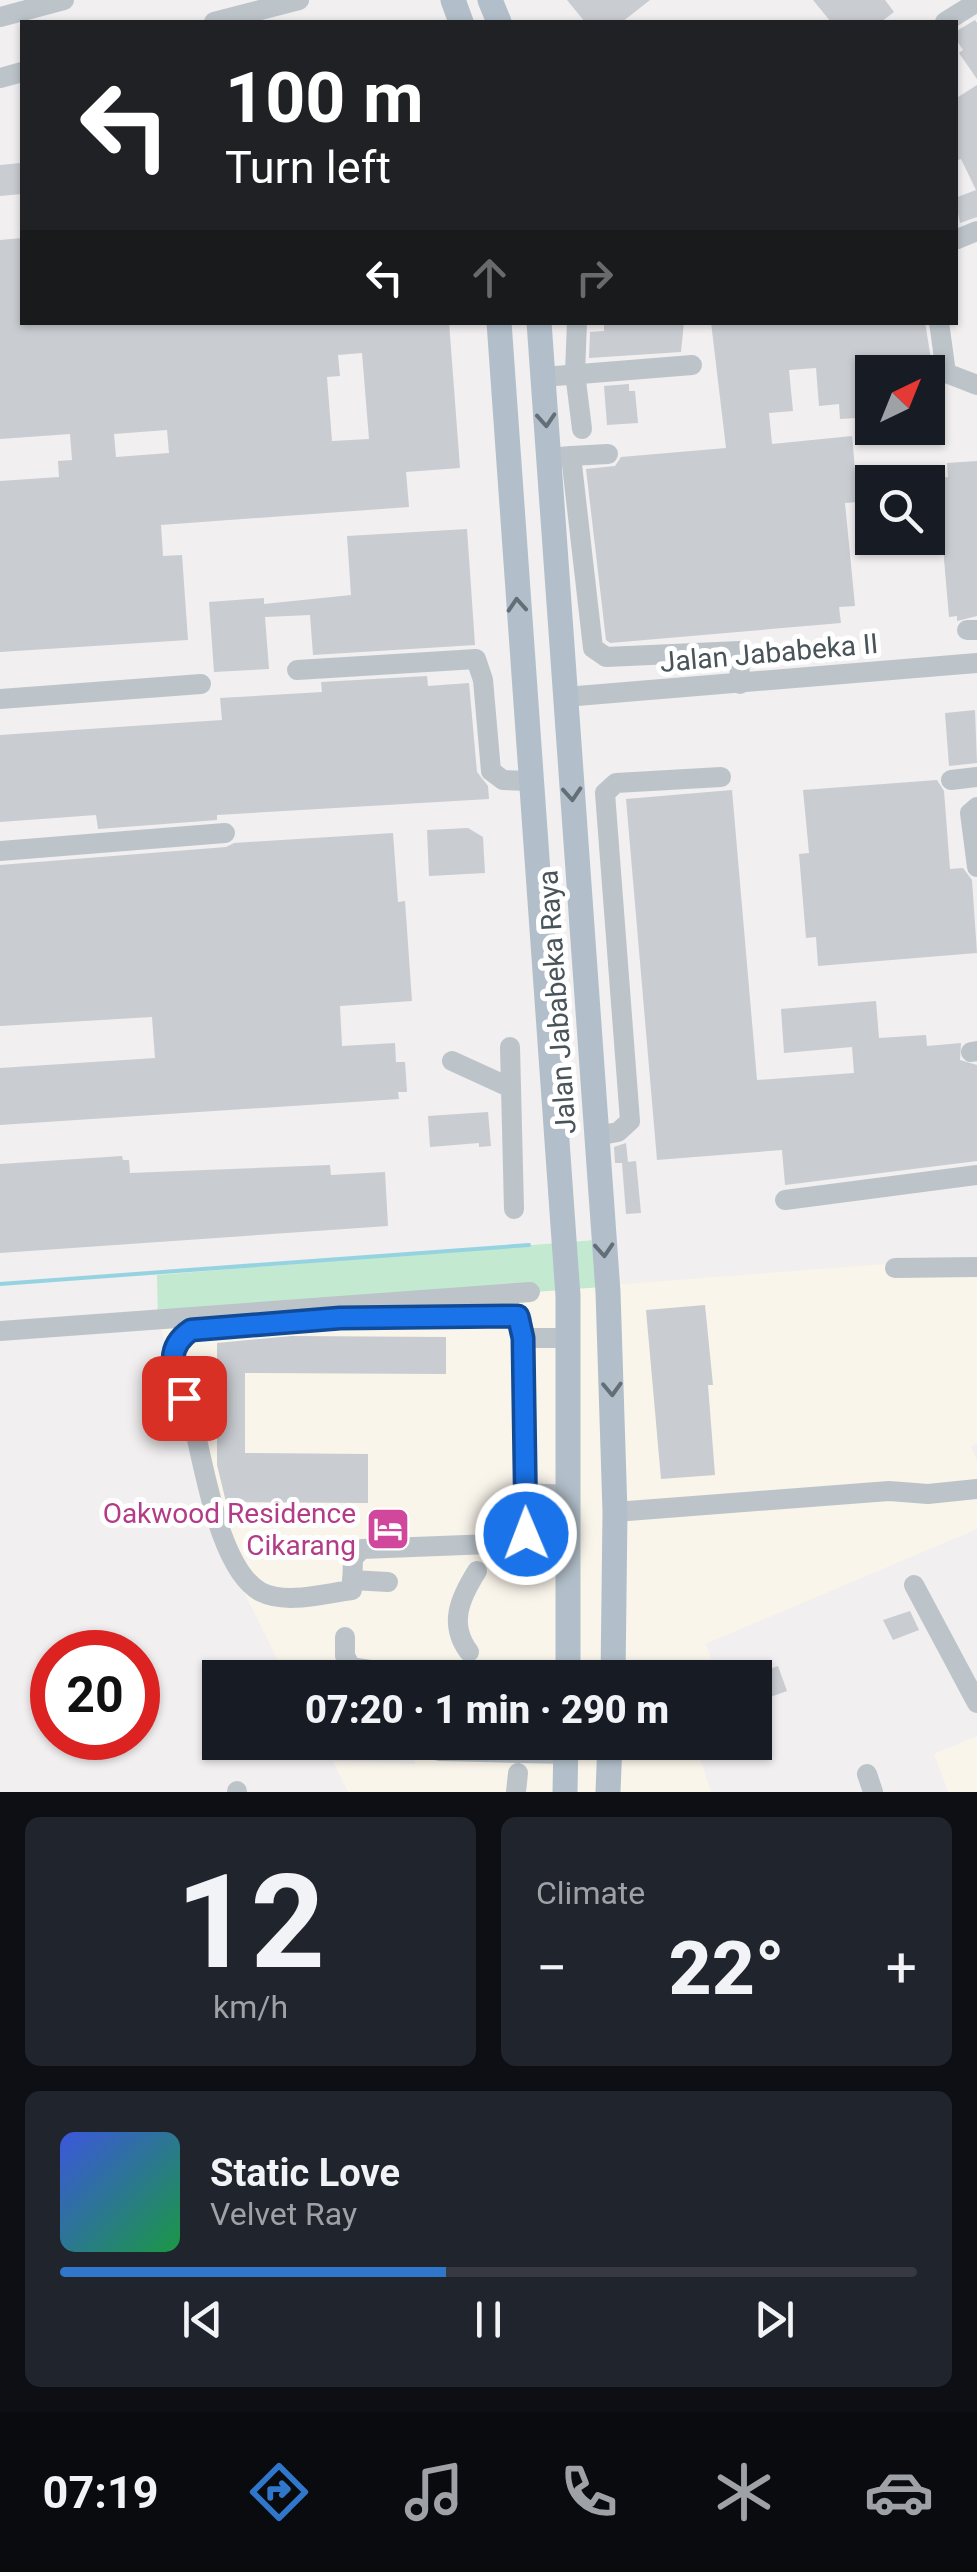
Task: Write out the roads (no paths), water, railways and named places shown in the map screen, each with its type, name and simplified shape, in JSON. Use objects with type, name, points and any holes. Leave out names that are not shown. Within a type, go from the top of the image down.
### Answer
[{"type":"main road","name":"Jalan Jababeka Raya","points":[[499,325],[523,702],[568,1292],[568,1660]]},
{"type":"main road","name":"Jalan Jababeka Raya","points":[[539,325],[543,377],[559,457],[565,696],[608,1292],[615,1512],[613,1660]]},
{"type":"main road","points":[[523,702],[565,696]]},
{"type":"main road","points":[[564,1792],[565,1760]]},
{"type":"main road","points":[[608,1792],[609,1760]]},
{"type":"street","points":[[0,17],[64,0]]},
{"type":"street","points":[[222,20],[299,0]]},
{"type":"street","points":[[948,20],[977,2]]},
{"type":"street","points":[[577,325],[575,373],[582,429]]},
{"type":"street","points":[[939,325],[946,373],[977,385]]},
{"type":"street","points":[[543,377],[692,365]]},
{"type":"street","points":[[608,454],[559,457],[589,638],[594,648],[606,657],[739,651],[740,684]]},
{"type":"street","points":[[297,670],[476,658],[483,680],[491,771],[504,780],[529,781]]},
{"type":"street","name":"Jalan Jababeka II","points":[[565,696],[977,664]]},
{"type":"street","points":[[0,699],[201,684]]},
{"type":"street","points":[[596,1136],[618,1132],[630,1121],[605,793],[616,783],[722,777]]},
{"type":"street","points":[[951,780],[977,778]]},
{"type":"street","points":[[977,807],[970,813],[977,868]]},
{"type":"street","points":[[0,851],[226,833]]},
{"type":"street","points":[[510,1047],[514,1209]]},
{"type":"street","points":[[452,1061],[511,1088]]},
{"type":"street","points":[[785,1200],[977,1176]]},
{"type":"street","points":[[896,1268],[977,1267]]},
{"type":"street","points":[[0,1331],[530,1292]]},
{"type":"street","points":[[352,1585],[353,1558],[362,1549],[519,1542],[526,1534],[522,1320],[513,1314],[340,1318],[191,1330],[173,1348],[171,1363],[196,1432],[200,1466],[220,1528],[244,1578],[274,1597],[352,1585],[388,1586]]},
{"type":"street","points":[[523,1338],[569,1338]]},
{"type":"street","points":[[615,1512],[889,1491],[928,1494],[977,1489]]},
{"type":"street","points":[[525,1492],[570,1495]]},
{"type":"street","points":[[469,1652],[457,1634],[458,1607],[477,1571]]},
{"type":"street","points":[[914,1584],[977,1704]]},
{"type":"street","points":[[345,1637],[348,1660]]},
{"type":"street","points":[[490,1760],[519,1765]]},
{"type":"waterway","points":[[0,1284],[529,1245]]},
{"type":"place","name":"Oakwood Residence Cikarang","points":[[388,1529]]}]
